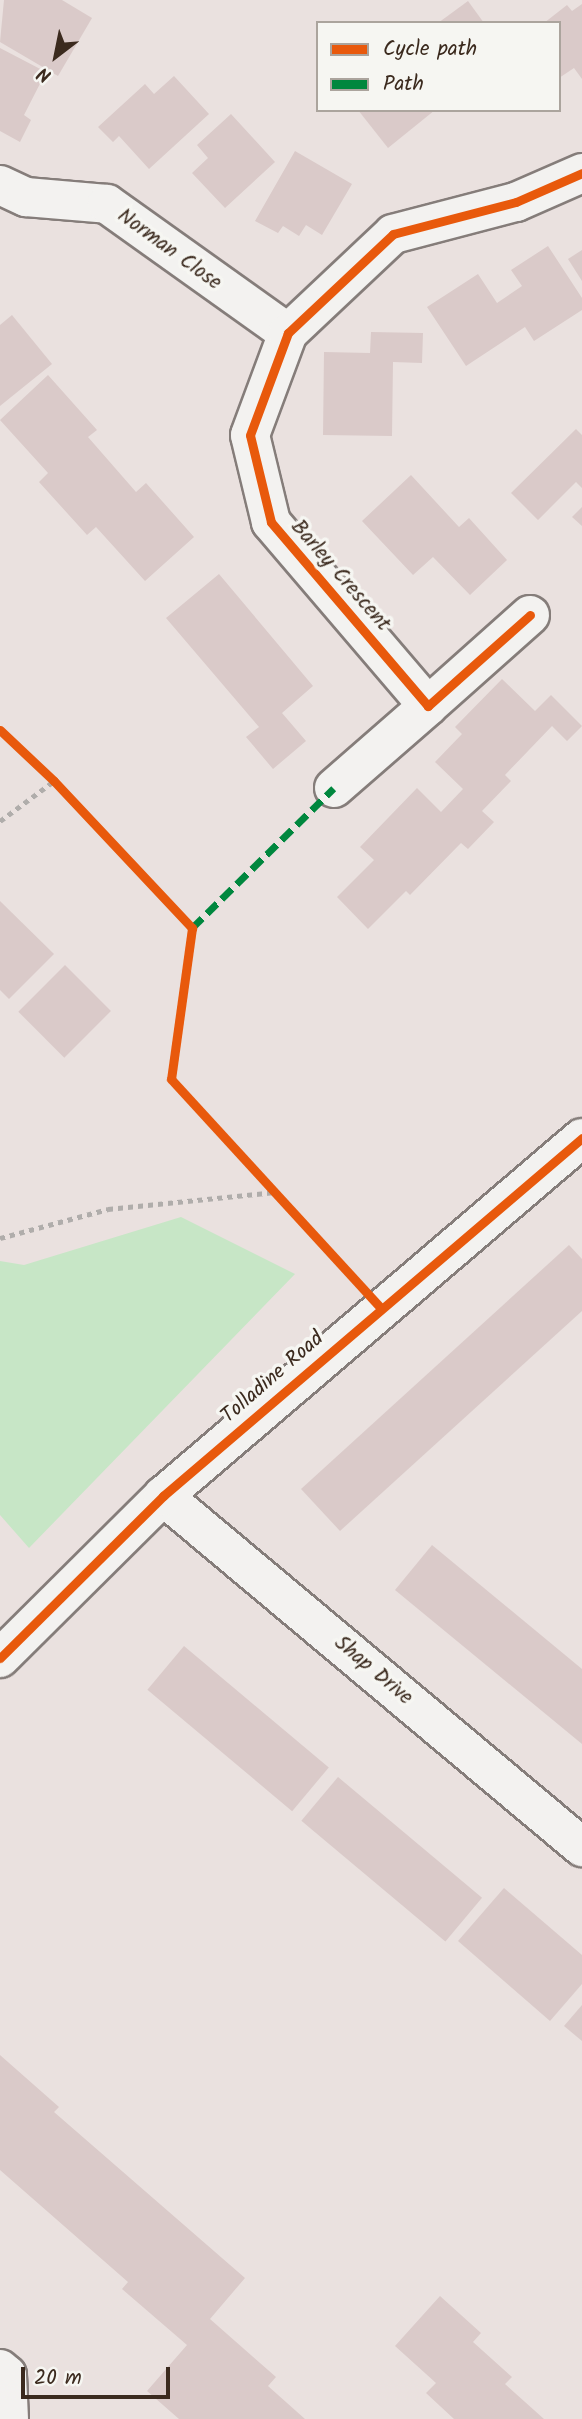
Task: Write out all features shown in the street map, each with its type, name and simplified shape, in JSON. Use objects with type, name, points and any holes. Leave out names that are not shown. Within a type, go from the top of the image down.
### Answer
[{"type":"street","name":"Barley Crescent","points":[[428,706],[271,523],[250,436],[288,333],[393,234],[516,202],[582,173]]},
{"type":"street","name":"Norman Close","points":[[0,185],[26,197],[107,204],[288,333]]},
{"type":"street","points":[[334,788],[530,615]]},
{"type":"street","name":"Tolladine Road","points":[[0,1658],[163,1496],[582,1138]]},
{"type":"street","name":"Shap Drive","points":[[163,1496],[582,1847]]},
{"type":"street","points":[[0,2369],[7,2375],[9,2419]]},
{"type":"path","points":[[45,773],[63,791]]},
{"type":"path","points":[[0,821],[54,781]]},
{"type":"path","points":[[267,1183],[284,1202]]},
{"type":"path","points":[[0,1238],[108,1209],[275,1192]]},
{"type":"green space","points":[[181,1217],[295,1274],[29,1548],[0,1515],[0,1261],[24,1265]]},
{"type":"building","points":[[4,0],[62,0],[92,18],[58,76],[0,42]]},
{"type":"building","points":[[468,1],[483,21],[441,21]]},
{"type":"building","points":[[582,4],[582,79],[574,68],[561,77],[561,21],[547,21],[567,5],[572,11]]},
{"type":"building","points":[[0,48],[46,72],[24,115],[31,120],[20,142],[0,131]]},
{"type":"building","points":[[174,76],[209,114],[149,169],[119,136],[113,142],[98,127],[145,84],[154,94]]},
{"type":"building","points":[[360,112],[433,112],[388,148]]},
{"type":"building","points":[[231,114],[275,162],[225,208],[192,173],[208,158],[197,145]]},
{"type":"building","points":[[295,151],[352,184],[322,235],[306,225],[299,236],[283,226],[278,233],[255,221]]},
{"type":"building","points":[[548,246],[582,298],[582,310],[534,341],[525,327],[466,366],[427,307],[478,274],[497,303],[522,286],[511,270]]},
{"type":"building","points":[[582,250],[582,281],[568,259]]},
{"type":"building","points":[[12,315],[52,364],[0,406],[0,325]]},
{"type":"building","points":[[371,332],[423,333],[422,363],[393,362],[392,436],[323,435],[324,352],[370,353]]},
{"type":"building","points":[[48,375],[97,430],[88,437],[136,492],[146,483],[194,537],[145,581],[96,527],[87,535],[39,482],[48,473],[0,420]]},
{"type":"building","points":[[576,429],[582,435],[582,488],[576,482],[538,520],[511,493]]},
{"type":"building","points":[[411,475],[459,527],[469,518],[507,560],[470,595],[433,557],[413,575],[362,521]]},
{"type":"building","points":[[582,507],[582,526],[572,517]]},
{"type":"building","points":[[219,574],[313,686],[282,713],[306,741],[273,769],[246,737],[259,727],[166,618]]},
{"type":"building","points":[[502,679],[535,711],[551,695],[582,726],[567,741],[552,726],[505,775],[511,781],[482,811],[494,822],[468,849],[461,843],[410,895],[406,891],[368,929],[337,897],[374,860],[360,847],[417,788],[441,812],[463,789],[435,762],[462,734],[455,727]]},
{"type":"building","points":[[0,901],[54,954],[9,999],[0,990]]},
{"type":"building","points":[[65,965],[111,1011],[64,1058],[18,1012]]},
{"type":"building","points":[[569,1245],[582,1259],[582,1311],[340,1531],[301,1489]]},
{"type":"building","points":[[432,1545],[582,1669],[582,1744],[395,1590]]},
{"type":"building","points":[[184,1646],[329,1767],[292,1811],[147,1690]]},
{"type":"building","points":[[338,1777],[482,1898],[445,1942],[301,1821]]},
{"type":"building","points":[[504,1888],[582,1955],[582,1984],[550,2021],[458,1941]]},
{"type":"building","points":[[582,2005],[582,2041],[564,2026]]},
{"type":"building","points":[[0,2055],[59,2107],[54,2112],[245,2278],[210,2319],[276,2377],[268,2386],[305,2419],[179,2419],[147,2391],[187,2345],[122,2289],[128,2282],[0,2170]]},
{"type":"building","points":[[440,2296],[481,2333],[473,2342],[512,2377],[505,2384],[544,2419],[454,2419],[426,2393],[436,2383],[395,2346]]},
{"type":"marked path","points":[[192,928],[334,788]]},
{"type":"cycle path","points":[[530,615],[428,706],[271,522],[250,435],[288,333],[393,234],[516,202],[582,173]]},
{"type":"cycle path","points":[[0,730],[54,781],[192,928],[171,1079],[381,1308]]},
{"type":"cycle path","points":[[0,1658],[163,1496],[582,1138]]}]
